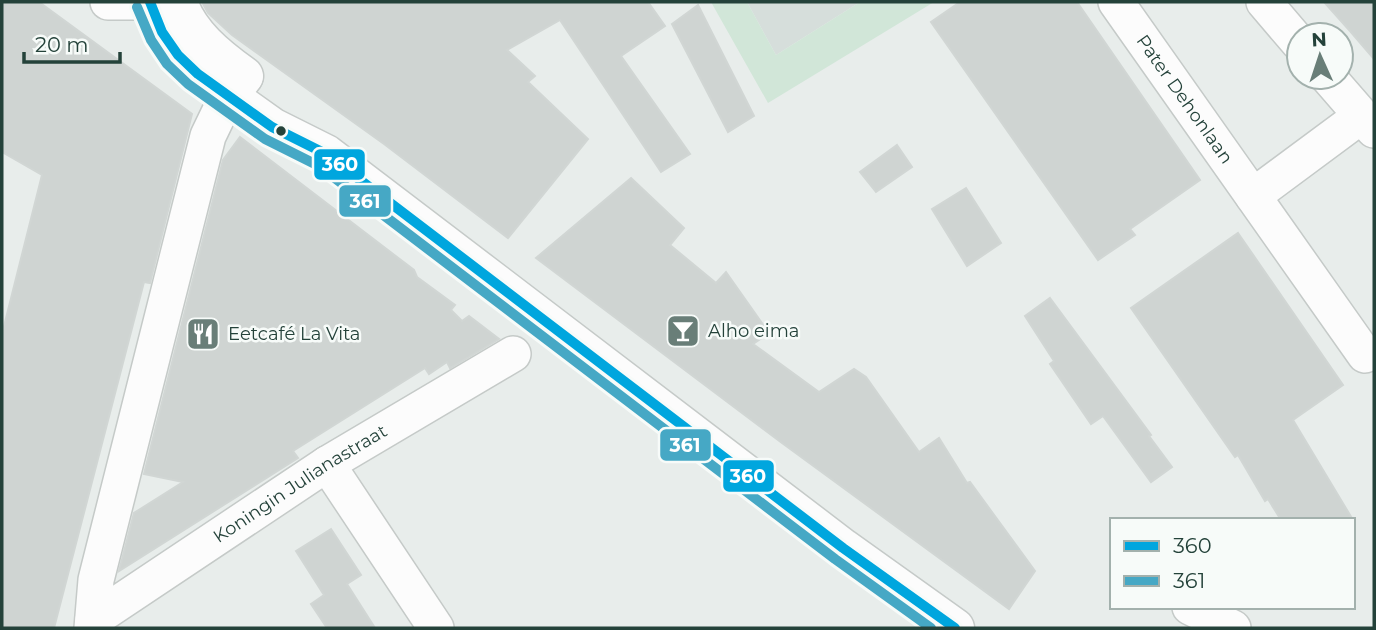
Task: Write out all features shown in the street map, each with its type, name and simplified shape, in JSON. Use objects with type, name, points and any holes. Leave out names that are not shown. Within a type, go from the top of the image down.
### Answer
[{"type":"street","points":[[108,2],[133,2]]},
{"type":"street","points":[[150,2],[162,32],[178,55],[198,74],[238,87]]},
{"type":"street","points":[[178,2],[184,18],[272,128],[326,154],[843,548],[955,628]]},
{"type":"street","name":"Pater Dehonlaan","points":[[1116,2],[1365,355]]},
{"type":"street","points":[[1264,2],[1285,27]]},
{"type":"street","points":[[92,624],[96,580],[208,136],[221,109],[238,87]]},
{"type":"street","points":[[1253,196],[1368,123],[1340,91]]},
{"type":"street","name":"Koningin Julianastraat","points":[[92,624],[327,464],[513,354]]},
{"type":"street","points":[[327,464],[436,628]]},
{"type":"street","points":[[1194,609],[1233,628]]},
{"type":"shaded area","points":[[747,2],[860,2],[776,55]]},
{"type":"green space","points":[[711,2],[747,2],[776,55],[860,2],[934,2],[768,103]]},
{"type":"building","points":[[2,2],[39,2],[192,114],[150,283],[144,282],[54,628],[2,628],[2,334],[42,175],[2,152]]},
{"type":"building","points":[[202,2],[648,2],[665,26],[621,56],[690,154],[661,172],[560,20],[507,50],[535,76],[528,82],[588,139],[508,238],[384,144],[232,35],[208,13]]},
{"type":"building","points":[[960,2],[1077,2],[1200,180],[1130,229],[1135,235],[1098,260],[931,22]]},
{"type":"building","points":[[1324,2],[1374,2],[1374,59],[1355,37],[1355,21],[1341,21]]},
{"type":"building","points":[[698,5],[754,116],[728,132],[672,24]]},
{"type":"building","points":[[240,137],[414,270],[417,277],[455,305],[451,310],[462,321],[469,316],[499,339],[450,368],[447,362],[429,374],[425,368],[293,451],[298,458],[119,571],[134,513],[183,482],[144,474],[223,160]]},
{"type":"building","points":[[897,145],[912,167],[876,192],[860,172]]},
{"type":"building","points":[[631,178],[684,228],[670,245],[716,283],[726,272],[769,333],[753,344],[819,392],[854,369],[866,377],[919,452],[939,438],[967,483],[970,482],[1035,571],[1009,609],[536,258]]},
{"type":"building","points":[[966,188],[1001,243],[967,266],[932,209]]},
{"type":"building","points":[[1238,233],[1343,385],[1293,420],[1352,518],[1280,518],[1268,499],[1265,501],[1238,455],[1235,457],[1131,308]]},
{"type":"building","points":[[1050,298],[1172,467],[1151,482],[1103,416],[1091,424],[1050,364],[1054,361],[1025,316]]},
{"type":"building","points":[[331,529],[361,575],[347,584],[375,628],[327,628],[311,604],[324,595],[296,551]]},
{"type":"transit line","name":"360","points":[[150,2],[162,32],[178,55],[198,74],[272,127],[326,154],[843,548],[955,628]]},
{"type":"transit line","name":"361","points":[[137,7],[151,40],[167,64],[188,84],[265,139],[319,166],[835,559],[931,628]]},
{"type":"place","name":"Alho eima","points":[[683,331]]},
{"type":"place","name":"Eetcafé La Vita","points":[[203,334]]}]
